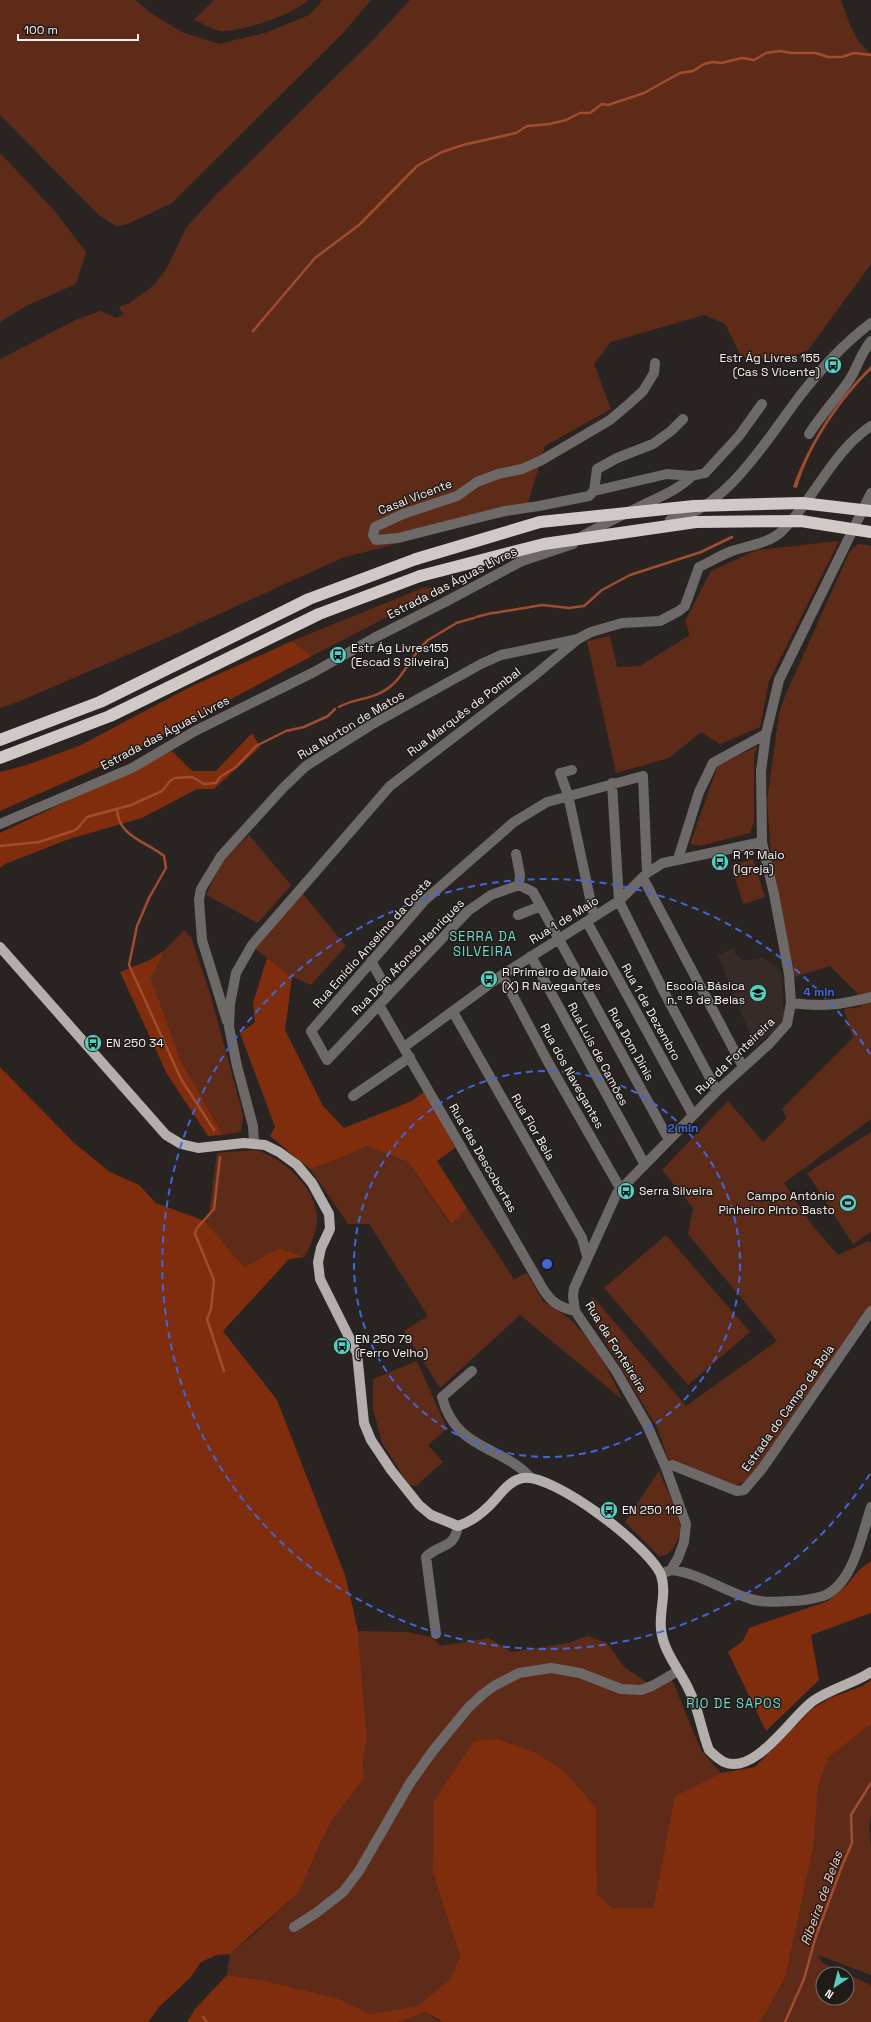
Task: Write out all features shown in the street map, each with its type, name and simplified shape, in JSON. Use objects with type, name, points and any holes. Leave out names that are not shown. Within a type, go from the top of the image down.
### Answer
[{"type":"highway","points":[[0,740],[100,702],[309,599],[416,558],[540,522],[694,506],[802,503],[871,510]]},
{"type":"highway","points":[[0,758],[110,716],[319,614],[420,576],[544,544],[696,522],[800,521],[871,532]]},
{"type":"main road","points":[[0,947],[166,1135],[180,1144],[198,1148],[254,1143],[265,1145],[279,1152],[297,1165],[312,1183],[329,1214],[330,1229],[321,1248],[318,1262],[320,1279],[357,1353],[364,1423],[371,1440],[391,1470],[419,1505],[431,1515],[458,1526],[476,1517],[509,1483],[522,1478],[531,1478],[554,1485],[620,1530],[645,1552],[661,1574],[663,1583],[661,1630],[668,1651],[689,1689],[696,1706],[709,1750],[724,1762],[739,1763],[756,1757],[798,1713],[813,1701],[836,1688],[864,1677],[871,1672]]},
{"type":"street","name":"Estrada das Águas Livres","points":[[0,824],[132,768],[195,731],[314,672],[374,638],[522,561],[567,545],[624,529],[682,518],[700,509],[735,480],[760,451],[821,371],[846,342],[871,323]]},
{"type":"street","points":[[809,434],[818,419],[850,378],[862,352],[871,341]]},
{"type":"street","name":"Casal Vicente","points":[[655,363],[654,373],[643,391],[610,420],[542,460],[522,469],[498,474],[477,482],[457,496],[403,514],[375,527],[373,535],[376,540],[398,538],[505,511],[589,496],[594,490],[667,474],[692,476],[705,473],[739,436],[762,404]]},
{"type":"street","points":[[594,490],[597,470],[617,458],[653,444],[671,431],[683,419]]},
{"type":"street","name":"Rua Marquês de Pombal","points":[[254,1143],[254,1126],[237,1066],[232,1027],[230,1004],[236,974],[252,950],[307,882],[334,853],[390,786],[412,773],[446,745],[497,707],[562,655],[578,639],[591,632],[622,623],[660,620],[679,611],[685,606],[699,567],[731,551],[769,539],[780,533],[816,489],[843,450],[871,426]]},
{"type":"street","points":[[567,545],[600,526],[675,489],[685,483],[692,476]]},
{"type":"street","name":"Rua da Fonteireira","points":[[671,1570],[678,1558],[684,1542],[686,1524],[666,1468],[634,1401],[575,1311],[574,1288],[587,1256],[616,1193],[620,1188],[717,1091],[784,1029],[787,1024],[791,1002],[789,974],[774,894],[762,842],[761,771],[766,734],[779,680],[871,493]]},
{"type":"street","name":"Rua Norton de Matos","points":[[232,1027],[202,940],[199,900],[201,890],[221,856],[293,777],[306,766],[371,725],[481,664],[501,655],[578,639]]},
{"type":"street","points":[[678,859],[698,792],[713,763],[766,734]]},
{"type":"street","name":"Rua 1 de Dezembro","points":[[572,770],[560,773],[568,795],[590,920],[693,1115]]},
{"type":"street","name":"Rua Emídio Anselmo da Costa","points":[[327,1060],[311,1031],[425,900],[514,822],[546,799],[568,795],[642,776],[645,875]]},
{"type":"street","points":[[612,783],[619,901],[666,996],[717,1091]]},
{"type":"street","name":"Rua 1 de Maio","points":[[404,1047],[502,975],[619,901],[645,875],[663,863],[762,842]]},
{"type":"street","points":[[516,854],[520,876],[519,885],[533,892],[558,939]]},
{"type":"street","points":[[645,875],[743,1067]]},
{"type":"street","name":"Rua Dom Afonso Henriques","points":[[327,1060],[468,911],[491,895],[519,885]]},
{"type":"street","points":[[518,915],[541,906]]},
{"type":"street","name":"Rua Dom Dinis","points":[[558,939],[669,1140]]},
{"type":"street","name":"Rua Luís de Camões","points":[[531,956],[644,1163]]},
{"type":"street","points":[[371,961],[389,993]]},
{"type":"street","name":"Rua dos Navegantes","points":[[502,975],[548,1062],[620,1188]]},
{"type":"street","points":[[791,1002],[817,1006],[842,1005],[871,997]]},
{"type":"street","name":"Rua das Descobertas","points":[[379,1005],[543,1290],[552,1302],[563,1308],[575,1311]]},
{"type":"street","name":"Rua Flor Bela","points":[[453,1012],[582,1238],[587,1256]]},
{"type":"street","points":[[353,1096],[410,1057]]},
{"type":"street","name":"Estrada do Campo da Bola","points":[[666,1468],[672,1465],[737,1490],[744,1490],[762,1469],[871,1311]]},
{"type":"street","points":[[472,1372],[442,1397],[444,1406],[459,1431],[469,1440],[521,1468],[531,1478]]},
{"type":"street","points":[[661,1574],[671,1570],[683,1571],[752,1600],[778,1602],[800,1601],[824,1596],[838,1585],[849,1571],[854,1561],[871,1507]]},
{"type":"street","points":[[436,1634],[426,1557],[430,1553],[448,1546],[456,1536],[458,1526]]},
{"type":"street","points":[[294,1927],[316,1913],[343,1892],[359,1871],[410,1783],[432,1752],[468,1708],[482,1694],[519,1673],[551,1668],[580,1673],[620,1689],[641,1690],[652,1686],[678,1670]]},
{"type":"shaded area","points":[[0,0],[136,0],[149,12],[182,32],[219,44],[268,32],[309,15],[323,0],[371,0],[343,33],[172,203],[128,224],[116,226],[99,215],[0,115]]},
{"type":"shaded area","points":[[214,0],[308,0],[291,11],[266,22],[240,29],[220,31],[194,20]]},
{"type":"shaded area","points":[[410,0],[841,0],[856,37],[865,49],[871,53],[871,264],[808,350],[780,361],[741,356],[725,324],[704,315],[611,342],[594,364],[611,409],[545,446],[525,513],[479,522],[342,558],[162,640],[18,702],[0,708],[0,359],[78,319],[100,311],[117,318],[123,314],[119,307],[130,303],[154,285],[167,268],[186,228],[214,197],[374,39]]},
{"type":"shaded area","points":[[0,153],[53,209],[86,252],[76,284],[28,305],[0,322]]},
{"type":"shaded area","points":[[871,366],[871,370],[848,395],[827,424],[809,456],[797,488],[793,487],[807,454],[825,422],[847,392]]},
{"type":"shaded area","points":[[839,541],[769,681],[760,727],[720,744],[701,732],[669,758],[616,773],[587,641],[610,636],[617,667],[640,666],[690,635],[685,621],[711,571],[757,550]]},
{"type":"shaded area","points":[[858,544],[871,546],[871,1119],[784,1183],[812,1225],[838,1255],[869,1241],[871,1243],[871,1306],[750,1479],[736,1485],[668,1459],[658,1429],[587,1311],[593,1297],[686,1406],[777,1341],[688,1234],[693,1208],[662,1170],[728,1101],[763,1142],[787,1118],[782,1109],[853,1038],[844,1009],[861,1007],[856,992],[830,966],[795,977],[771,854],[767,801],[779,714],[785,696],[850,551]]},
{"type":"shaded area","points":[[425,587],[441,589],[312,656],[292,641]]},
{"type":"shaded area","points":[[292,641],[312,656],[120,758],[0,811],[0,772],[27,765],[81,745],[190,687]]},
{"type":"shaded area","points":[[252,733],[260,747],[214,789],[197,789],[142,818],[69,839],[5,864],[0,868],[0,833],[172,751],[192,771],[216,771]]},
{"type":"shaded area","points":[[758,746],[754,755],[754,822],[750,833],[700,846],[690,844],[718,765]]},
{"type":"shaded area","points":[[249,835],[291,885],[258,923],[206,895],[223,860]]},
{"type":"shaded area","points":[[753,859],[765,897],[743,904],[731,865]]},
{"type":"shaded area","points":[[302,893],[346,946],[311,985],[292,977],[255,949]]},
{"type":"shaded area","points":[[184,930],[191,937],[210,993],[243,1115],[241,1132],[223,1135],[181,1061],[151,978],[165,950]]},
{"type":"shaded area","name":"Escola Básica n.º 5 de Belas","points":[[734,948],[734,953],[744,961],[761,958],[773,963],[781,972],[784,1014],[781,1023],[755,1047],[718,955]]},
{"type":"shaded area","points":[[165,950],[151,978],[181,1061],[223,1135],[208,1136],[167,1074],[120,972],[150,960]]},
{"type":"shaded area","points":[[267,958],[292,977],[285,1030],[323,1106],[344,1128],[412,1101],[425,1091],[455,1148],[437,1161],[467,1208],[451,1224],[408,1162],[367,1146],[341,1158],[310,1169],[270,1136],[275,1127],[240,1033],[255,1022],[253,1003]]},
{"type":"shaded area","points":[[0,1067],[74,1143],[110,1172],[139,1185],[156,1203],[205,1221],[244,1267],[279,1248],[305,1257],[289,1259],[223,1331],[277,1400],[346,1578],[358,1631],[367,1739],[363,1758],[364,1779],[334,1817],[321,1842],[299,1892],[230,1954],[217,1955],[201,1962],[190,1978],[159,2007],[148,2022],[0,2022]]},
{"type":"shaded area","name":"Campo António Pinheiro Pinto Basto","points":[[871,1132],[871,1232],[853,1244],[807,1173]]},
{"type":"shaded area","points":[[367,1146],[408,1162],[450,1224],[467,1208],[514,1279],[527,1273],[543,1301],[570,1319],[597,1348],[622,1399],[520,1315],[440,1388],[404,1331],[428,1316],[369,1224],[348,1224],[310,1169],[341,1158]]},
{"type":"shaded area","points":[[255,1150],[276,1159],[286,1166],[304,1184],[310,1194],[315,1205],[317,1221],[313,1237],[305,1257],[279,1248],[244,1267],[205,1221],[209,1214],[217,1153]]},
{"type":"shaded area","points":[[666,1235],[750,1332],[688,1385],[604,1288]]},
{"type":"shaded area","points":[[417,1361],[447,1429],[428,1445],[443,1462],[416,1486],[409,1485],[382,1443],[373,1409],[373,1379]]},
{"type":"shaded area","points":[[659,1471],[678,1516],[681,1532],[674,1547],[666,1555],[659,1556],[625,1522]]},
{"type":"shaded area","points":[[871,1561],[871,1613],[811,1635],[819,1680],[766,1731],[728,1652],[743,1641],[749,1628],[828,1601],[847,1585],[859,1570]]},
{"type":"shaded area","points":[[358,1631],[407,1632],[431,1637],[441,1646],[489,1638],[511,1652],[569,1643],[587,1636],[607,1643],[624,1667],[646,1682],[672,1680],[701,1750],[721,1773],[675,1796],[653,1908],[612,1908],[597,1893],[596,1807],[564,1771],[537,1753],[497,1739],[433,1873],[460,1956],[451,1978],[418,2006],[370,2014],[337,1998],[262,1980],[227,1975],[230,1954],[253,1935],[299,1892],[321,1842],[334,1817],[364,1779],[363,1758],[367,1739]]},
{"type":"shaded area","points":[[871,1680],[871,1724],[828,1758],[818,1787],[814,1844],[786,1975],[767,2011],[759,2022],[443,2022],[426,2012],[398,2022],[187,2022],[195,2009],[227,1975],[262,1980],[337,1998],[370,2014],[418,2006],[451,1978],[460,1956],[433,1873],[434,1801],[474,1741],[497,1739],[537,1753],[564,1771],[596,1807],[597,1893],[612,1908],[653,1908],[675,1796],[721,1773],[755,1767],[812,1709],[830,1698],[863,1686]]},
{"type":"shaded area","points":[[871,1724],[871,1815],[869,1825],[871,1850],[871,1975],[855,1969],[855,1966],[847,1966],[818,1955],[821,1962],[830,1966],[815,1966],[815,2006],[855,2006],[855,1978],[871,1985],[871,2022],[759,2022],[767,2011],[786,1975],[814,1844],[818,1787],[828,1758]]},
{"type":"shaded area","points":[[426,2012],[438,2021],[443,2022],[398,2022]]},
{"type":"waterway","points":[[253,331],[315,258],[359,225],[417,166],[442,152],[463,145],[516,133],[527,126],[550,124],[566,120],[580,113],[590,113],[602,104],[608,105],[644,93],[680,73],[693,71],[704,64],[712,62],[721,63],[742,58],[754,60],[766,53],[780,51],[791,53],[816,53],[828,57],[842,57],[854,53],[871,55]]},
{"type":"waterway","points":[[494,613],[542,605],[569,608],[584,606],[602,590],[630,575],[701,552],[732,537]]},
{"type":"waterway","points":[[476,617],[492,613]]},
{"type":"waterway","points":[[456,623],[474,618]]},
{"type":"waterway","points":[[423,645],[428,640],[455,624]]},
{"type":"waterway","points":[[339,707],[349,702],[370,697],[387,689],[399,678],[421,647]]},
{"type":"waterway","points":[[0,846],[39,842],[73,831],[77,829],[87,817],[131,805],[162,791],[171,780],[175,778],[192,777],[204,784],[216,783],[220,777],[236,767],[256,746],[286,731],[304,727],[328,716],[335,709]]},
{"type":"waterway","points":[[117,809],[122,826],[134,837],[164,856],[166,868],[149,898],[137,926],[129,965],[181,1079],[214,1130]]},
{"type":"waterway","points":[[220,1157],[214,1209],[197,1228],[195,1234],[214,1280],[211,1309],[207,1319],[224,1371]]},
{"type":"waterway","name":"Ribeira de Belas","points":[[785,2022],[804,1979],[816,1936],[852,1843],[851,1815],[871,1783]]},
{"type":"waterway","points":[[203,2017],[207,2022]]},
{"type":"place","name":"Estr Ág Livres 155 (Cas S Vicente)","points":[[833,365]]},
{"type":"place","name":"Estr Ág Livres155 (Escad S Silveira)","points":[[338,655]]},
{"type":"place","name":"R 1º Maio (Igreja)","points":[[720,862]]},
{"type":"place","name":"R Primeiro de Maio (X) R Navegantes","points":[[489,979]]},
{"type":"place","name":"Escola Básica n.º 5 de Belas","points":[[758,993]]},
{"type":"place","name":"EN 250 34","points":[[93,1043]]},
{"type":"place","name":"Serra Silveira","points":[[626,1191]]},
{"type":"place","name":"Campo António Pinheiro Pinto Basto","points":[[848,1203]]},
{"type":"place","name":"EN 250 79 (Ferro Velho)","points":[[342,1346]]},
{"type":"place","name":"EN 250 118","points":[[609,1510]]},
{"type":"district","name":"SERRA DA SILVEIRA","points":[[483,944]]},
{"type":"district","name":"RIO DE SAPOS","points":[[734,1703]]}]
